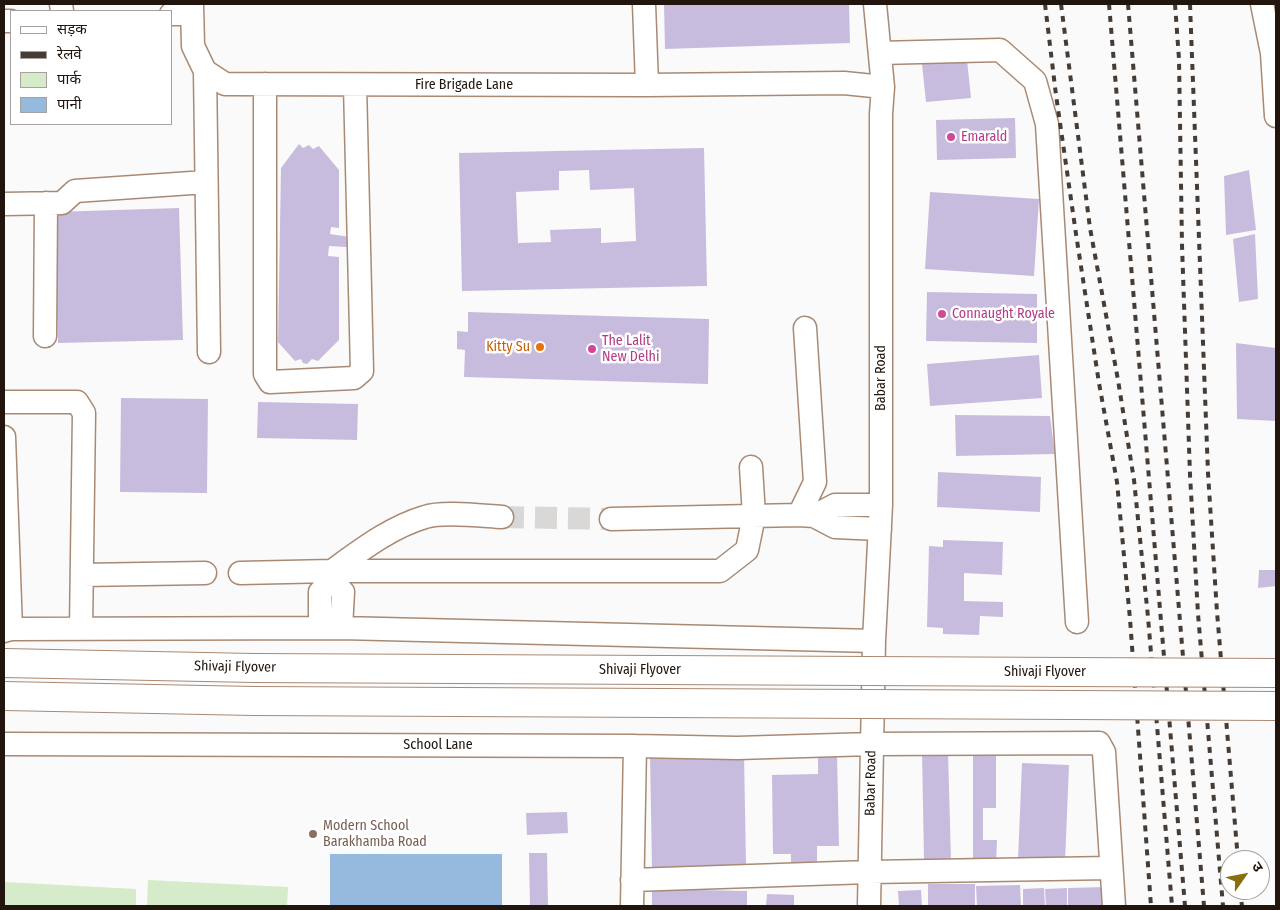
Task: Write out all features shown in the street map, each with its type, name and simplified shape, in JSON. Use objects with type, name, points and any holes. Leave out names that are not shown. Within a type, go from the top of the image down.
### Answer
[{"type":"main road","name":"Shivaji Flyover","points":[[4,663],[254,668],[1276,673]]},
{"type":"main road","points":[[4,696],[254,701],[1276,706]]},
{"type":"street","points":[[644,4],[647,85],[844,83],[883,87]]},
{"type":"street","name":"Babar Road","points":[[869,906],[874,642],[881,505],[881,114],[883,87],[875,4]]},
{"type":"street","points":[[185,10],[193,46],[205,71],[209,352]]},
{"type":"street","points":[[1268,10],[1276,116]]},
{"type":"street","points":[[880,53],[1000,50],[1035,81],[1047,124],[1077,622]]},
{"type":"street","name":"Fire Brigade Lane","points":[[205,71],[225,84],[647,85]]},
{"type":"street","points":[[265,84],[265,374],[270,382],[354,378],[362,371],[355,85]]},
{"type":"street","points":[[4,204],[62,203],[75,191],[206,182]]},
{"type":"street","points":[[46,203],[46,336]]},
{"type":"street","points":[[805,328],[815,482],[807,516]]},
{"type":"street","points":[[4,402],[77,402],[84,413],[81,629]]},
{"type":"street","points":[[4,437],[7,630],[330,628],[874,642]]},
{"type":"street","points":[[240,573],[332,576],[720,571],[747,550],[754,516],[751,467]]},
{"type":"street","points":[[807,516],[834,505],[881,505]]},
{"type":"street","points":[[330,628],[320,592],[332,576],[382,535],[426,516],[502,517]]},
{"type":"street","points":[[611,519],[807,516],[835,527],[880,529]]},
{"type":"street","points":[[82,575],[206,573]]},
{"type":"street","name":"School Lane","points":[[4,744],[736,748],[871,744],[1099,743],[1104,752],[1111,868]]},
{"type":"street","points":[[632,906],[635,746]]},
{"type":"street","points":[[632,880],[869,872],[1111,868],[1114,906]]},
{"type":"green space","points":[[148,880],[288,887],[287,906],[147,906]]},
{"type":"green space","points":[[4,882],[136,889],[136,906],[4,906]]},
{"type":"water","points":[[330,854],[502,854],[502,906],[330,906]]},
{"type":"building","points":[[664,4],[849,4],[850,43],[665,49]]},
{"type":"building","points":[[945,60],[967,60],[971,98],[926,102],[922,64]]},
{"type":"building","points":[[1015,118],[1016,158],[937,160],[936,120]]},
{"type":"building","points":[[299,144],[303,148],[309,145],[313,149],[319,146],[339,170],[339,228],[331,227],[330,234],[350,237],[349,245],[346,247],[329,246],[328,256],[339,257],[339,340],[318,361],[312,359],[307,364],[303,363],[301,359],[295,361],[278,342],[281,168]]},
{"type":"building","points":[[704,148],[707,286],[462,291],[459,153]],"holes":[[[589,170],[590,190],[634,188],[636,241],[601,243],[601,228],[550,230],[551,242],[518,243],[516,192],[559,190],[559,171]]]},
{"type":"building","points":[[1249,170],[1256,230],[1226,235],[1224,176]]},
{"type":"building","points":[[930,192],[1039,199],[1034,276],[925,269]]},
{"type":"building","points":[[179,208],[183,340],[58,343],[54,212]]},
{"type":"building","points":[[1255,234],[1258,299],[1239,302],[1233,239]]},
{"type":"building","points":[[927,292],[1037,294],[1037,343],[926,341]]},
{"type":"building","points":[[468,312],[709,319],[708,384],[464,377],[465,350],[457,349],[457,331],[468,332]]},
{"type":"building","points":[[1236,343],[1276,348],[1276,421],[1237,419]]},
{"type":"building","points":[[1039,355],[1042,398],[930,406],[927,364]]},
{"type":"building","points":[[121,398],[208,399],[207,493],[120,492]]},
{"type":"building","points":[[258,402],[358,404],[357,440],[257,438]]},
{"type":"building","points":[[955,415],[1050,416],[1055,454],[956,456]]},
{"type":"building","points":[[938,472],[1041,477],[1040,512],[937,507]]},
{"type":"building","points":[[943,540],[1003,542],[1002,575],[964,573],[964,601],[1003,602],[1003,617],[980,616],[979,635],[943,634],[943,628],[927,627],[929,546],[943,547]]},
{"type":"building","points":[[1259,570],[1276,570],[1276,586],[1258,588]]},
{"type":"building","points":[[922,752],[948,752],[951,860],[924,860]]},
{"type":"building","points":[[744,753],[746,866],[652,868],[650,755]]},
{"type":"building","points":[[818,754],[837,754],[839,846],[817,846],[817,863],[791,863],[791,854],[773,854],[772,775],[818,774]]},
{"type":"building","points":[[973,755],[996,755],[996,808],[983,808],[983,840],[997,840],[996,866],[973,866]]},
{"type":"building","points":[[1022,763],[1069,765],[1065,862],[1018,859]]},
{"type":"building","points":[[567,812],[568,833],[527,835],[526,813]]},
{"type":"building","points":[[529,853],[547,853],[548,906],[530,906]]},
{"type":"building","points":[[928,884],[975,884],[975,906],[928,906]]},
{"type":"building","points":[[1020,885],[1021,906],[977,906],[976,886]]},
{"type":"building","points":[[1106,887],[1107,906],[1068,906],[1068,888]]},
{"type":"building","points":[[1044,888],[1045,906],[1023,906],[1023,889]]},
{"type":"building","points":[[1067,888],[1067,906],[1046,906],[1045,889]]},
{"type":"building","points":[[652,889],[747,891],[747,906],[652,906]]},
{"type":"building","points":[[921,890],[922,906],[899,906],[898,891]]},
{"type":"building","points":[[767,894],[794,895],[794,906],[766,906]]},
{"type":"tunnel","points":[[502,517],[611,519]]},
{"type":"railway","points":[[1045,4],[1076,234],[1099,383],[1117,482],[1130,619],[1151,906]]},
{"type":"railway","points":[[1061,4],[1090,228],[1134,480],[1148,617],[1172,906]]},
{"type":"railway","points":[[1109,4],[1185,906]]},
{"type":"railway","points":[[1128,4],[1204,906]]},
{"type":"railway","points":[[1175,4],[1179,59],[1182,245],[1190,475],[1198,614],[1223,906]]},
{"type":"railway","points":[[1190,4],[1208,473],[1217,612],[1237,850]]},
{"type":"railway","points":[[1241,900],[1242,906]]},
{"type":"place","name":"Emarald","points":[[951,137]]},
{"type":"place","name":"Connaught Royale","points":[[942,314]]},
{"type":"place","name":"Kitty Su","points":[[540,347]]},
{"type":"place","name":"The Lalit New Delhi","points":[[592,349]]},
{"type":"place","name":"Modern School Barakhamba Road","points":[[313,834]]}]
